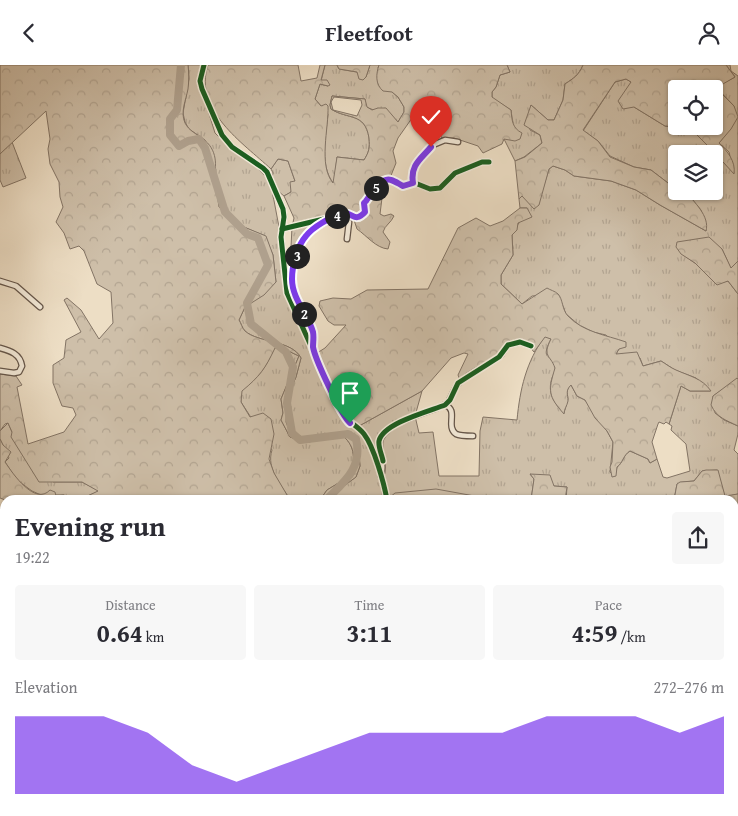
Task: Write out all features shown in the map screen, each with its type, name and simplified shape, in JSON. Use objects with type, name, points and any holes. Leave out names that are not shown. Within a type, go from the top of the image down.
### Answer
[{"type":"street","points":[[204,65],[200,81],[202,89],[222,135],[232,147],[257,163],[267,172],[283,209],[282,237],[287,293],[344,418],[366,436],[381,476],[386,495]]},
{"type":"street","points":[[413,183],[414,166],[433,145],[445,140],[458,142]]},
{"type":"street","points":[[282,229],[299,223],[345,214],[359,218],[365,212],[364,203],[386,179],[391,179],[403,186],[419,183],[434,189],[440,188],[455,173],[482,162],[489,162]]},
{"type":"street","points":[[313,348],[313,331],[295,295],[292,280],[294,265],[304,237],[312,230],[335,217],[345,218],[349,222],[348,239]]},
{"type":"street","points":[[0,281],[16,286],[40,307]]},
{"type":"street","points":[[381,476],[383,461],[379,442],[382,436],[394,426],[445,405],[450,400],[458,383],[499,357],[508,345],[520,342],[531,346]]},
{"type":"street","points":[[0,348],[16,354],[20,358],[22,366],[19,372],[0,371]]},
{"type":"street","points":[[445,405],[452,409],[452,425],[455,432],[458,435],[473,437]]},
{"type":"green space","points":[[0,65],[188,65],[188,86],[183,110],[184,119],[189,128],[208,143],[214,153],[215,170],[212,181],[216,187],[219,207],[239,225],[266,236],[273,255],[276,282],[264,295],[245,307],[239,320],[244,330],[251,335],[283,345],[297,352],[301,358],[296,377],[287,398],[286,422],[289,430],[297,437],[305,438],[352,433],[358,443],[360,466],[356,477],[334,495],[324,495],[327,490],[350,476],[353,465],[352,449],[343,436],[310,441],[290,437],[281,420],[283,413],[281,399],[299,356],[282,348],[275,348],[262,372],[242,391],[241,402],[250,417],[263,413],[271,419],[274,434],[269,459],[274,473],[287,495],[90,495],[98,491],[82,482],[39,482],[11,437],[12,432],[8,423],[0,431],[0,374],[16,376],[22,385],[17,387],[28,444],[64,432],[76,415],[73,408],[62,406],[53,383],[53,365],[64,358],[66,340],[81,332],[64,300],[67,298],[81,310],[99,339],[113,323],[111,292],[97,284],[84,251],[79,246],[70,249],[64,233],[56,222],[63,207],[59,182],[50,164],[48,149],[50,139],[46,111],[0,154]]},
{"type":"green space","points":[[188,65],[201,65],[199,79],[215,133],[251,161],[266,177],[272,190],[279,227],[283,284],[286,297],[311,347],[327,391],[337,411],[343,420],[364,436],[379,474],[382,495],[334,495],[356,477],[360,466],[358,443],[352,433],[305,438],[297,437],[289,430],[286,422],[287,398],[296,377],[301,358],[297,352],[290,348],[251,335],[244,330],[239,320],[245,307],[276,282],[273,255],[265,236],[239,225],[219,207],[216,187],[212,181],[215,175],[205,140],[189,129],[185,122],[183,113],[189,79]]},
{"type":"green space","points":[[208,65],[298,65],[301,81],[317,78],[320,65],[325,65],[321,80],[327,80],[330,85],[320,84],[315,99],[321,106],[326,104],[328,106],[325,157],[326,166],[333,183],[337,157],[364,160],[368,152],[369,138],[364,124],[360,120],[337,112],[331,109],[330,105],[332,96],[365,99],[367,107],[372,110],[386,108],[398,122],[404,112],[404,107],[398,97],[392,92],[383,91],[377,82],[379,65],[507,65],[510,72],[500,75],[492,92],[492,97],[511,110],[514,126],[522,133],[520,139],[515,141],[504,139],[502,144],[483,153],[478,146],[454,138],[442,138],[429,121],[434,111],[424,101],[398,138],[393,151],[396,163],[382,198],[380,214],[384,216],[391,214],[394,216],[383,232],[390,242],[388,249],[372,241],[357,229],[354,220],[344,214],[292,227],[294,218],[284,196],[291,192],[290,182],[295,181],[288,161],[278,159],[271,169],[235,137],[214,111],[208,97],[205,81]],"holes":[[[334,97],[361,100],[362,105],[357,116],[333,110],[331,102]]]},
{"type":"green space","points":[[325,65],[337,65],[339,69],[357,72],[366,77],[370,65],[379,65],[378,68],[392,92],[398,97],[404,107],[404,112],[398,122],[394,118],[366,107],[365,99],[332,96],[331,109],[360,120],[367,130],[369,138],[369,150],[364,160],[337,157],[334,184],[329,177],[325,159],[328,114],[315,99],[320,84],[328,86],[321,81]]},
{"type":"green space","points":[[337,65],[370,65],[363,80],[359,79],[357,72],[339,69]]},
{"type":"green space","points":[[507,65],[583,65],[576,76],[565,84],[563,100],[554,120],[548,120],[531,105],[530,130],[540,135],[542,143],[524,157],[515,161],[504,139],[516,130],[513,126],[511,110],[492,98],[492,92],[500,75],[510,72]]},
{"type":"green space","points":[[583,65],[726,65],[735,77],[723,84],[723,80],[668,80],[668,126],[634,107],[623,109],[618,101],[631,82],[626,79],[615,82],[583,130],[598,141],[610,157],[634,167],[651,170],[668,183],[668,200],[693,200],[706,220],[706,231],[636,190],[611,181],[574,176],[565,170],[553,166],[549,169],[539,205],[534,209],[522,196],[519,199],[515,161],[525,157],[542,143],[540,135],[524,125],[531,105],[548,120],[554,120],[563,100],[565,84],[576,76]]},
{"type":"green space","points":[[726,65],[730,65],[731,71],[738,76],[738,261],[731,269],[722,249],[682,254],[722,282],[728,281],[738,294],[738,379],[713,396],[715,413],[724,420],[738,426],[734,450],[738,454],[738,494],[724,495],[717,470],[702,471],[694,481],[677,484],[675,495],[566,495],[567,487],[554,486],[530,474],[534,479],[532,495],[388,495],[384,478],[359,426],[422,391],[415,416],[419,433],[433,432],[439,476],[479,476],[480,431],[483,417],[517,420],[525,376],[538,346],[545,336],[551,339],[546,354],[554,363],[555,368],[550,388],[552,397],[564,413],[569,386],[571,385],[577,396],[585,400],[613,442],[610,472],[615,476],[617,467],[630,451],[648,459],[650,463],[657,459],[663,477],[667,478],[690,471],[686,444],[671,430],[672,426],[669,424],[681,386],[690,391],[710,391],[696,378],[675,370],[661,361],[643,366],[640,358],[616,354],[619,349],[606,335],[593,332],[579,325],[566,314],[558,294],[532,296],[522,304],[501,284],[501,275],[513,255],[512,235],[527,208],[520,208],[519,199],[522,195],[538,205],[549,169],[553,166],[565,170],[574,176],[611,181],[636,190],[706,231],[701,210],[693,200],[723,200],[723,162],[734,173],[729,152],[719,143],[730,129],[734,106],[723,94],[723,83],[735,77]]},
{"type":"green space","points":[[626,79],[631,82],[634,107],[668,126],[668,135],[697,135],[707,145],[668,145],[668,183],[651,170],[634,167],[610,156],[598,141],[583,131],[615,82]]},
{"type":"green space","points":[[723,95],[734,106],[738,117],[719,143],[721,145],[707,145],[697,135],[723,135]]},
{"type":"green space","points":[[12,142],[26,178],[3,187],[0,180],[0,154]]},
{"type":"green space","points":[[723,147],[734,165],[734,174],[723,162]]},
{"type":"green space","points":[[278,159],[288,161],[295,181],[291,192],[284,196],[278,191],[272,178],[273,173],[271,169]]},
{"type":"green space","points":[[520,208],[527,208],[532,217],[518,223],[517,230],[512,235],[513,255],[501,275],[501,284],[522,304],[547,288],[554,291],[560,296],[566,314],[581,326],[626,342],[626,347],[619,349],[616,354],[637,352],[643,366],[661,361],[699,380],[711,391],[690,391],[681,386],[669,424],[659,422],[658,424],[652,442],[657,459],[650,463],[648,459],[630,451],[617,467],[616,476],[612,477],[610,467],[613,442],[607,431],[595,418],[585,400],[577,396],[571,385],[567,391],[568,401],[564,414],[552,398],[551,382],[555,368],[547,352],[551,339],[545,337],[534,352],[525,345],[506,345],[500,355],[460,380],[458,375],[468,354],[464,353],[451,358],[422,391],[359,426],[346,413],[317,353],[325,348],[346,325],[334,325],[328,321],[319,306],[320,301],[333,298],[351,299],[367,290],[428,289],[458,228],[476,218],[490,226],[503,221]]},
{"type":"green space","points":[[324,220],[308,231],[295,258],[293,292],[310,329],[311,338],[292,299],[289,287],[292,227]]},
{"type":"green space","points":[[709,237],[722,249],[731,268],[738,261],[738,294],[728,281],[717,285],[695,263],[681,254],[676,247],[677,242]]},
{"type":"green space","points":[[275,347],[282,348],[299,356],[281,399],[283,413],[281,420],[290,437],[309,442],[343,436],[352,449],[353,465],[350,476],[327,490],[324,495],[287,495],[271,464],[272,450],[241,402],[241,391],[253,381],[268,361]]},
{"type":"green space","points":[[737,378],[738,426],[719,416],[711,405],[713,396]]},
{"type":"green space","points":[[8,423],[12,432],[53,482],[82,482],[99,491],[90,495],[41,495],[32,491],[17,480],[5,462],[9,458],[0,439],[0,431]]},
{"type":"green space","points":[[0,439],[3,445],[11,452],[5,462],[25,487],[38,494],[44,494],[50,490],[55,492],[56,495],[0,495]]},
{"type":"green space","points":[[718,470],[725,495],[675,495],[677,484],[694,481],[702,471]]},
{"type":"green space","points":[[530,474],[550,475],[554,486],[567,487],[566,495],[532,495],[534,479]]},
{"type":"green space","points":[[436,489],[469,495],[393,495],[395,493]]},
{"type":"waterway","points":[[181,65],[177,110],[170,119],[170,135],[179,146],[188,141],[199,139],[205,148],[225,212],[247,234],[258,238],[268,265],[247,303],[251,324],[286,352],[293,367],[287,403],[292,433],[300,440],[348,434],[356,439],[357,458],[354,466],[350,474],[331,495]]},
{"type":"cycle path","points":[[204,65],[200,81],[202,89],[222,135],[232,147],[267,172],[283,209],[284,217],[281,237],[287,293],[341,412],[368,440],[375,456],[386,495]]},
{"type":"cycle path","points":[[282,229],[345,214],[359,218],[365,212],[364,203],[377,186],[388,179],[403,186],[415,183],[430,189],[440,188],[455,173],[482,162],[489,162]]},
{"type":"cycle path","points":[[383,461],[379,441],[382,435],[389,429],[398,423],[445,405],[450,400],[458,383],[499,357],[508,345],[520,342],[531,346]]},
{"type":"route","points":[[350,423],[341,412],[313,348],[313,331],[295,295],[292,280],[294,265],[304,237],[312,230],[341,214],[348,214],[359,218],[366,211],[364,203],[386,179],[391,179],[403,186],[413,183],[412,171],[414,166],[431,147]]}]
